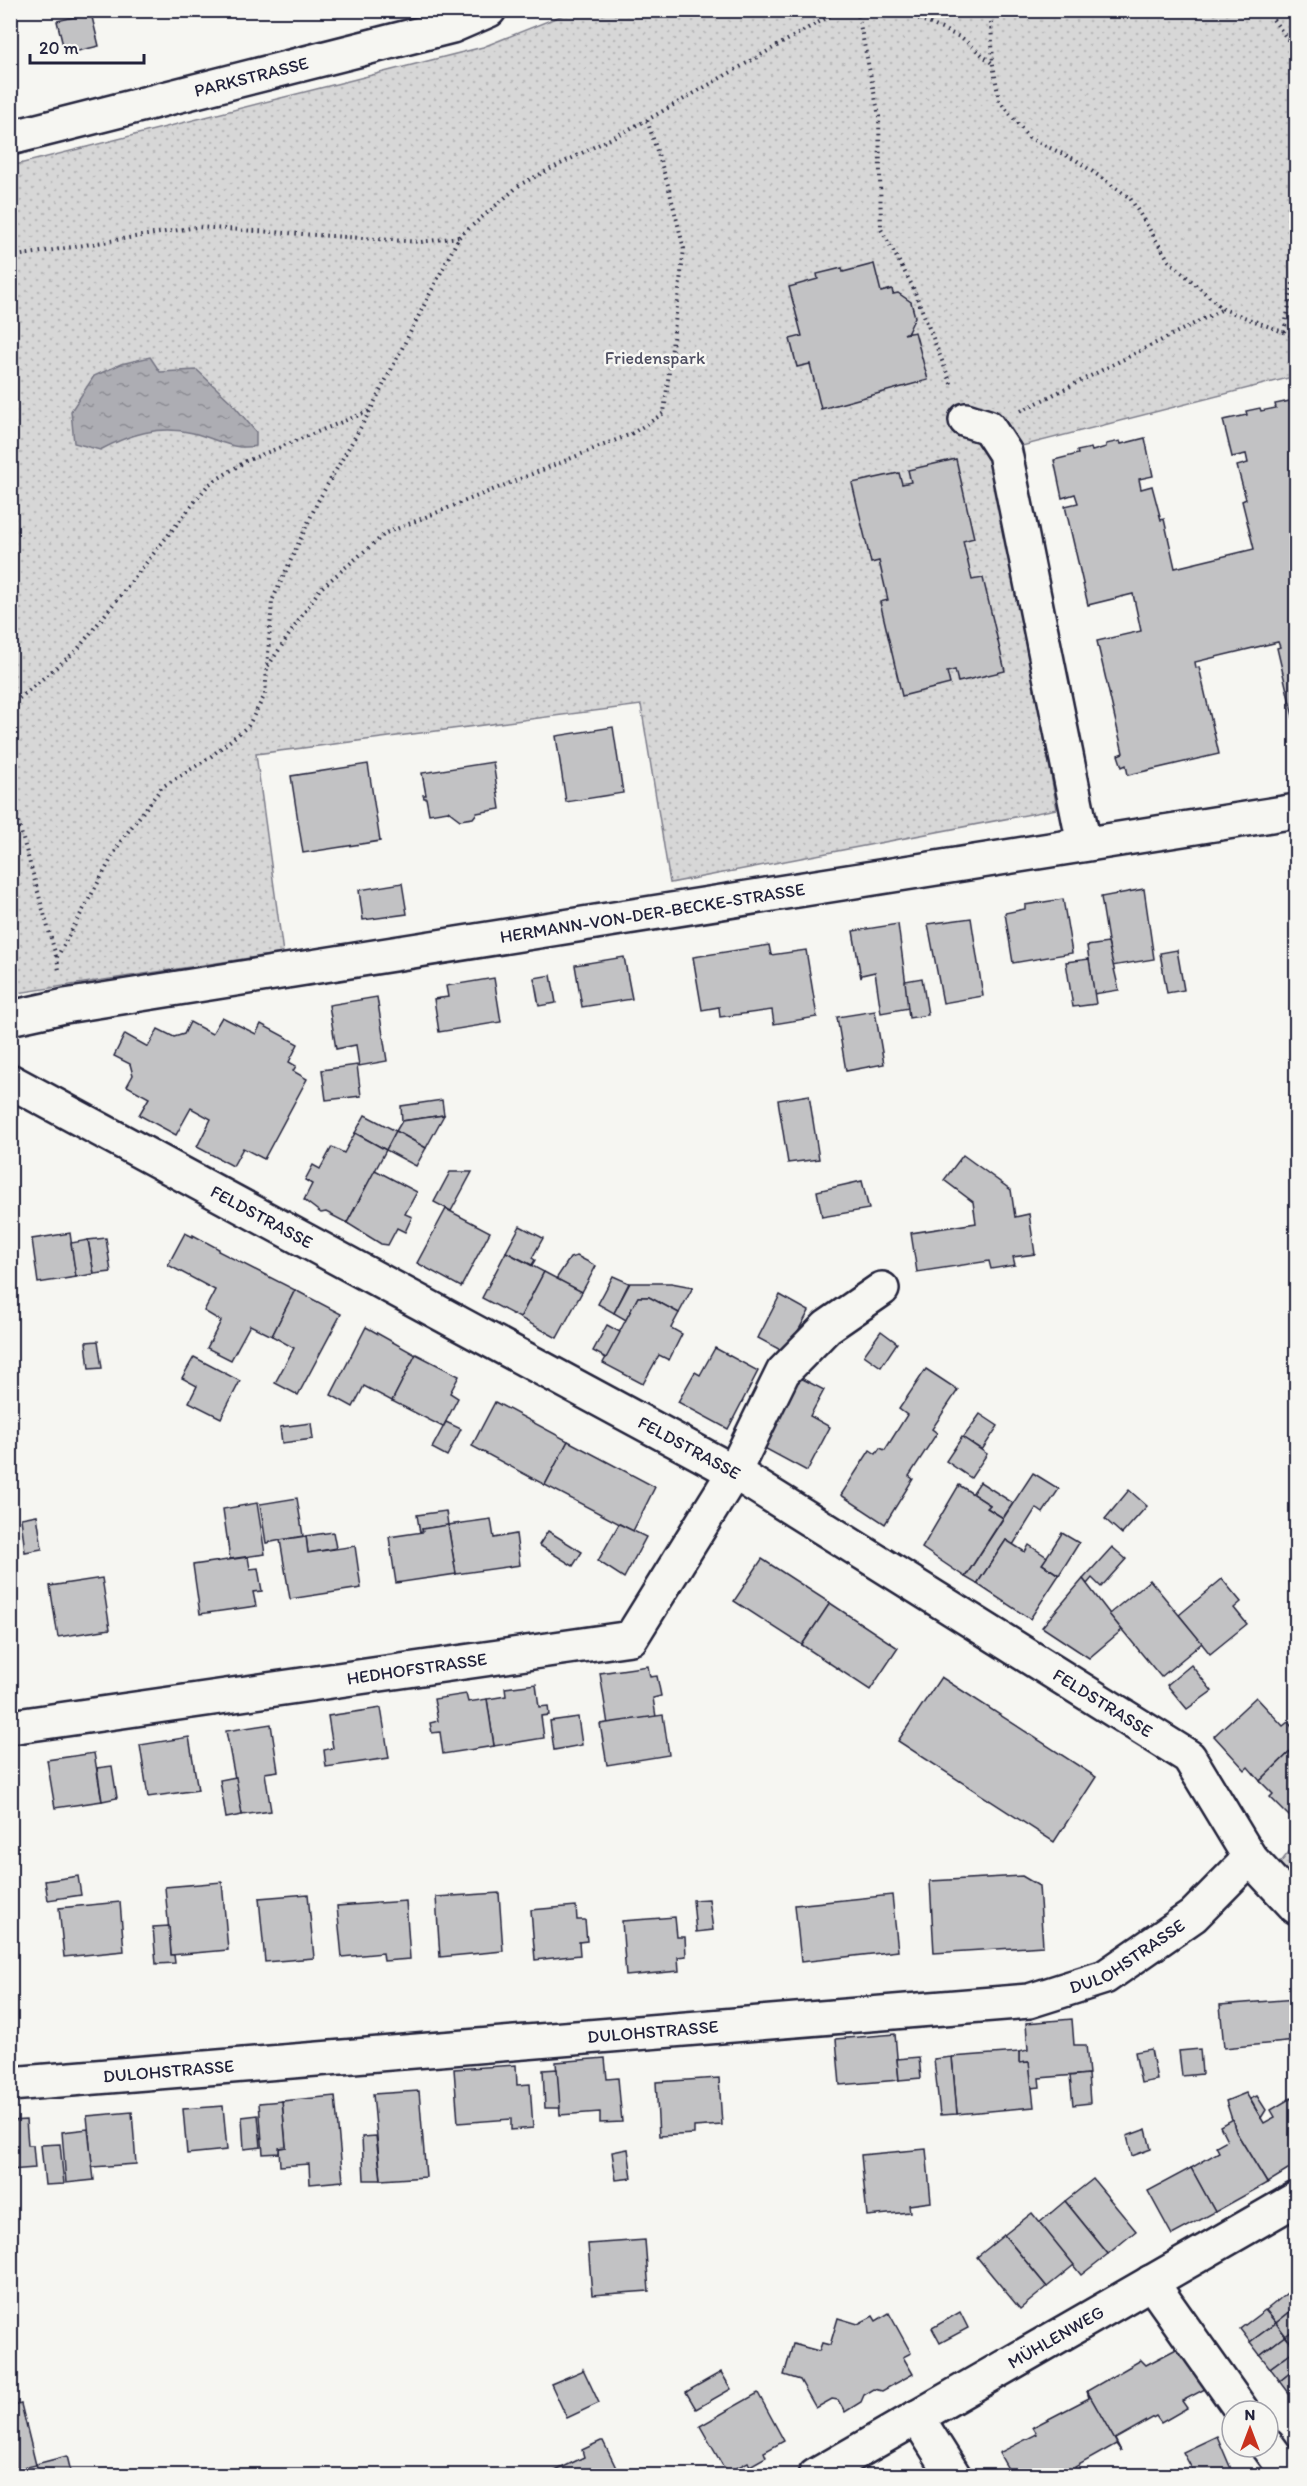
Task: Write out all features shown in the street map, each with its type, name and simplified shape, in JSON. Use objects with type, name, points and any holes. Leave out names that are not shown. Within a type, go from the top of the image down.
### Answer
[{"type":"street","name":"PARKSTRASSE","points":[[10,138],[452,26],[489,10]]},
{"type":"street","points":[[977,424],[1005,453],[1084,844]]},
{"type":"street","name":"HERMANN-VON-DER-BECKE-STRASSE","points":[[10,1018],[65,1006],[1296,811]]},
{"type":"street","name":"FELDSTRASSE","points":[[10,1081],[734,1472],[1189,1757],[1250,1858],[1296,1907]]},
{"type":"street","points":[[734,1472],[783,1372],[827,1327],[882,1289]]},
{"type":"street","name":"HEDHOFSTRASSE","points":[[10,1727],[631,1638],[734,1472]]},
{"type":"street","name":"DULOHSTRASSE","points":[[10,2084],[1029,2001],[1105,1977],[1192,1916],[1250,1858]]},
{"type":"street","name":"MÜHLENWEG","points":[[815,2475],[1296,2199]]},
{"type":"street","points":[[1151,2282],[1234,2399]]},
{"type":"street","points":[[917,2417],[954,2475]]},
{"type":"street","points":[[1278,2459],[1290,2475]]},
{"type":"path","points":[[57,957],[121,841],[162,787],[209,758],[248,726],[265,695],[272,601],[318,501],[370,411],[459,237],[521,184],[647,120],[840,10]]},
{"type":"path","points":[[857,10],[879,116],[881,229],[912,285],[977,424],[1223,309]]},
{"type":"path","points":[[890,10],[915,17],[962,38],[993,64]]},
{"type":"path","points":[[992,10],[993,64],[999,100],[1029,138],[1076,160],[1130,198],[1169,261],[1223,309],[1296,337]]},
{"type":"path","points":[[1266,10],[1292,45],[1296,57]]},
{"type":"path","points":[[268,666],[320,589],[386,533],[631,434],[664,413],[684,249],[668,185],[647,120]]},
{"type":"path","points":[[10,257],[197,227],[421,242],[459,237]]},
{"type":"path","points":[[1284,332],[1296,266]]},
{"type":"path","points":[[10,706],[77,650],[208,485],[246,461],[370,411]]},
{"type":"path","points":[[10,793],[57,957],[65,1006]]},
{"type":"green space","name":"Friedenspark","points":[[573,11],[1296,11],[1296,376],[994,453],[1057,809],[670,883],[641,705],[256,754],[283,953],[11,994],[11,166],[483,47]]},
{"type":"green space","points":[[1292,1848],[1296,1849],[1296,1888],[1277,1867]]},
{"type":"water","points":[[150,357],[160,372],[197,370],[231,402],[256,432],[256,446],[240,447],[193,433],[169,430],[134,435],[100,450],[74,443],[71,411],[94,376],[121,364]]},
{"type":"building","points":[[91,13],[99,46],[65,54],[57,21]]},
{"type":"building","points":[[874,264],[881,292],[892,289],[893,294],[898,293],[911,302],[915,317],[908,332],[904,334],[915,332],[928,380],[821,409],[810,364],[797,367],[790,339],[802,336],[789,287],[818,279],[817,274],[842,268],[843,272]]},
{"type":"building","points":[[1290,401],[1290,404],[1296,403],[1296,729],[1277,648],[1280,647],[1278,642],[1195,662],[1196,668],[1199,667],[1219,754],[1128,775],[1126,765],[1122,767],[1118,755],[1123,753],[1097,641],[1141,631],[1133,594],[1088,605],[1065,506],[1078,503],[1075,494],[1062,498],[1054,460],[1078,454],[1077,451],[1091,448],[1092,451],[1106,447],[1106,444],[1120,441],[1121,444],[1145,438],[1153,476],[1139,479],[1141,489],[1152,486],[1161,520],[1164,519],[1175,568],[1254,549],[1242,501],[1246,499],[1237,466],[1248,463],[1246,454],[1232,457],[1223,420],[1247,415],[1246,411],[1276,408],[1275,404]]},
{"type":"building","points":[[956,459],[974,538],[963,541],[972,580],[983,578],[1005,671],[958,682],[955,670],[947,672],[950,684],[902,696],[880,602],[888,600],[879,561],[871,563],[852,483],[899,473],[902,484],[911,482],[908,470]]},
{"type":"building","points":[[613,727],[623,793],[566,802],[556,736]]},
{"type":"building","points":[[493,762],[500,809],[477,813],[473,818],[460,820],[448,811],[429,814],[426,798],[423,795],[426,795],[422,773]]},
{"type":"building","points":[[368,764],[380,841],[303,853],[291,776]]},
{"type":"building","points":[[402,883],[407,914],[363,920],[359,890]]},
{"type":"building","points":[[1144,889],[1154,959],[1112,966],[1101,897]]},
{"type":"building","points":[[1063,899],[1072,953],[1013,963],[1005,913],[1025,909],[1025,905]]},
{"type":"building","points":[[971,918],[983,996],[943,1003],[928,924]]},
{"type":"building","points":[[898,924],[909,1008],[881,1013],[875,972],[862,975],[861,978],[853,931]]},
{"type":"building","points":[[1108,943],[1119,990],[1094,994],[1087,946]]},
{"type":"building","points":[[769,945],[771,955],[806,950],[817,1017],[774,1024],[772,1010],[720,1017],[719,1007],[702,1010],[693,957]]},
{"type":"building","points":[[1177,950],[1184,990],[1167,993],[1160,953]]},
{"type":"building","points":[[624,957],[632,999],[582,1007],[575,965]]},
{"type":"building","points":[[1089,959],[1096,1004],[1073,1007],[1066,962]]},
{"type":"building","points":[[551,975],[556,1003],[539,1006],[534,978]]},
{"type":"building","points":[[494,978],[501,1022],[439,1032],[434,999],[448,997],[446,986]]},
{"type":"building","points":[[922,978],[928,1015],[909,1018],[905,981]]},
{"type":"building","points":[[377,997],[387,1061],[359,1066],[356,1045],[336,1049],[329,1005]]},
{"type":"building","points":[[875,1011],[884,1064],[846,1071],[837,1017]]},
{"type":"building","points":[[222,1017],[256,1034],[261,1024],[298,1044],[289,1062],[296,1066],[293,1071],[307,1079],[264,1159],[243,1148],[233,1166],[197,1147],[211,1119],[191,1108],[176,1135],[139,1115],[149,1098],[127,1086],[133,1075],[130,1064],[114,1056],[125,1034],[148,1047],[158,1029],[174,1037],[184,1034],[190,1022],[212,1034]]},
{"type":"building","points":[[357,1065],[361,1096],[326,1100],[322,1070]]},
{"type":"building","points":[[809,1095],[819,1159],[788,1163],[778,1100]]},
{"type":"building","points":[[442,1100],[444,1115],[402,1121],[401,1106]]},
{"type":"building","points":[[365,1115],[396,1131],[386,1150],[355,1133]]},
{"type":"building","points":[[444,1115],[426,1148],[396,1131],[402,1121]]},
{"type":"building","points":[[396,1131],[426,1148],[416,1166],[386,1150]]},
{"type":"building","points":[[355,1133],[386,1150],[347,1223],[326,1212],[321,1213],[304,1200],[312,1184],[305,1180],[313,1165],[320,1169],[332,1147],[344,1153]]},
{"type":"building","points":[[963,1155],[1011,1190],[1015,1217],[1029,1214],[1035,1254],[1013,1257],[1015,1265],[991,1269],[989,1261],[917,1272],[911,1233],[976,1223],[973,1202],[944,1180]]},
{"type":"building","points":[[375,1170],[417,1192],[405,1214],[412,1217],[405,1232],[397,1228],[388,1245],[381,1244],[347,1223]]},
{"type":"building","points":[[450,1172],[472,1172],[451,1211],[434,1202]]},
{"type":"building","points":[[862,1181],[869,1209],[822,1217],[817,1191]]},
{"type":"building","points":[[446,1209],[490,1232],[461,1287],[417,1263]]},
{"type":"building","points":[[520,1226],[543,1238],[532,1258],[535,1260],[532,1265],[506,1252]]},
{"type":"building","points":[[70,1233],[76,1277],[38,1283],[32,1239]]},
{"type":"building","points":[[185,1233],[193,1237],[193,1235],[219,1249],[218,1251],[295,1290],[272,1336],[250,1325],[231,1360],[207,1348],[221,1321],[204,1311],[215,1290],[168,1265]]},
{"type":"building","points":[[106,1238],[111,1272],[94,1274],[88,1240]]},
{"type":"building","points":[[88,1240],[94,1274],[76,1277],[71,1243]]},
{"type":"building","points":[[506,1252],[544,1272],[520,1318],[482,1298]]},
{"type":"building","points":[[577,1256],[596,1266],[582,1292],[556,1279],[570,1258]]},
{"type":"building","points":[[544,1272],[582,1292],[557,1338],[520,1318]]},
{"type":"building","points":[[613,1276],[629,1283],[614,1313],[598,1304]]},
{"type":"building","points":[[630,1283],[671,1283],[693,1287],[679,1313],[649,1297],[638,1297],[626,1320],[614,1313]]},
{"type":"building","points":[[295,1290],[341,1314],[298,1395],[275,1383],[294,1348],[272,1336]]},
{"type":"building","points":[[780,1295],[809,1311],[786,1353],[758,1338]]},
{"type":"building","points":[[638,1297],[649,1297],[679,1313],[671,1328],[682,1334],[669,1360],[659,1355],[643,1384],[603,1363]]},
{"type":"building","points":[[607,1325],[620,1332],[606,1358],[593,1351]]},
{"type":"building","points":[[366,1327],[416,1355],[392,1401],[364,1386],[353,1407],[331,1395]]},
{"type":"building","points":[[881,1331],[897,1343],[881,1367],[864,1355]]},
{"type":"building","points":[[98,1341],[102,1368],[89,1369],[86,1342]]},
{"type":"building","points":[[715,1348],[758,1371],[728,1429],[678,1402],[695,1372],[700,1375]]},
{"type":"building","points":[[416,1354],[459,1376],[450,1393],[458,1398],[443,1427],[392,1401]]},
{"type":"building","points":[[194,1357],[240,1381],[221,1418],[189,1402],[197,1386],[182,1378]]},
{"type":"building","points":[[926,1369],[958,1390],[932,1429],[937,1433],[909,1476],[913,1479],[885,1524],[841,1495],[870,1450],[876,1454],[880,1448],[885,1450],[907,1415],[899,1409]]},
{"type":"building","points":[[793,1374],[824,1390],[810,1416],[830,1427],[807,1471],[755,1443]]},
{"type":"building","points":[[495,1402],[568,1441],[545,1485],[472,1446]]},
{"type":"building","points":[[980,1414],[998,1426],[982,1450],[963,1438]]},
{"type":"building","points":[[446,1422],[461,1429],[447,1456],[432,1448]]},
{"type":"building","points":[[311,1423],[313,1439],[282,1443],[280,1427]]},
{"type":"building","points":[[962,1437],[987,1454],[971,1478],[946,1461]]},
{"type":"building","points":[[568,1441],[655,1487],[633,1531],[545,1485]]},
{"type":"building","points":[[1033,1473],[1059,1489],[1043,1513],[1036,1508],[1013,1545],[1006,1540],[977,1584],[965,1577]]},
{"type":"building","points":[[980,1482],[1013,1503],[1003,1518],[987,1508],[990,1505],[972,1494]]},
{"type":"building","points":[[959,1485],[990,1505],[987,1508],[1003,1518],[965,1577],[922,1548]]},
{"type":"building","points":[[1129,1490],[1147,1506],[1122,1534],[1105,1519]]},
{"type":"building","points":[[297,1498],[303,1536],[266,1543],[260,1504]]},
{"type":"building","points":[[257,1503],[265,1554],[230,1559],[223,1509]]},
{"type":"building","points":[[446,1511],[448,1525],[422,1529],[423,1532],[420,1533],[417,1515]]},
{"type":"building","points":[[37,1515],[42,1549],[25,1552],[21,1518]]},
{"type":"building","points":[[491,1519],[494,1538],[516,1534],[520,1565],[456,1574],[448,1525]]},
{"type":"building","points":[[619,1524],[646,1537],[624,1578],[598,1561]]},
{"type":"building","points":[[448,1525],[456,1574],[396,1583],[389,1537],[423,1532],[422,1529]]},
{"type":"building","points":[[548,1531],[582,1552],[573,1566],[539,1545]]},
{"type":"building","points":[[333,1532],[336,1548],[308,1553],[306,1536]]},
{"type":"building","points":[[1062,1533],[1079,1543],[1059,1575],[1042,1564]]},
{"type":"building","points":[[306,1536],[308,1553],[355,1546],[361,1588],[290,1599],[280,1540]]},
{"type":"building","points":[[1006,1540],[1025,1552],[1029,1545],[1047,1557],[1042,1564],[1059,1575],[1030,1619],[977,1584]]},
{"type":"building","points":[[1112,1547],[1126,1559],[1101,1587],[1092,1578],[1087,1584],[1083,1579]]},
{"type":"building","points":[[248,1557],[250,1569],[258,1568],[262,1591],[253,1592],[256,1606],[200,1614],[193,1565]]},
{"type":"building","points":[[762,1559],[830,1603],[802,1645],[734,1601]]},
{"type":"building","points":[[102,1578],[110,1629],[58,1637],[50,1586]]},
{"type":"building","points":[[1083,1579],[1122,1630],[1089,1658],[1042,1627]]},
{"type":"building","points":[[1222,1579],[1241,1602],[1234,1608],[1247,1624],[1210,1654],[1179,1615]]},
{"type":"building","points":[[1150,1580],[1202,1643],[1161,1677],[1109,1614]]},
{"type":"building","points":[[830,1603],[898,1648],[870,1690],[802,1645]]},
{"type":"building","points":[[1191,1665],[1212,1691],[1187,1709],[1167,1685]]},
{"type":"building","points":[[648,1666],[650,1677],[657,1676],[661,1696],[653,1698],[656,1717],[608,1725],[600,1673]]},
{"type":"building","points":[[941,1677],[1096,1777],[1054,1842],[898,1741]]},
{"type":"building","points":[[536,1684],[539,1707],[548,1706],[549,1715],[541,1716],[544,1738],[494,1746],[487,1699],[506,1696],[505,1688]]},
{"type":"building","points":[[466,1694],[468,1702],[487,1699],[494,1746],[443,1754],[440,1732],[432,1733],[430,1723],[438,1721],[434,1699]]},
{"type":"building","points":[[1256,1697],[1283,1726],[1288,1722],[1296,1732],[1296,1746],[1260,1781],[1248,1767],[1245,1770],[1214,1736]]},
{"type":"building","points":[[381,1708],[389,1758],[326,1767],[324,1750],[333,1748],[328,1716]]},
{"type":"building","points":[[663,1715],[669,1755],[607,1765],[600,1724]]},
{"type":"building","points":[[578,1717],[582,1745],[554,1750],[550,1721]]},
{"type":"building","points":[[271,1724],[278,1771],[265,1773],[271,1811],[242,1815],[226,1731]]},
{"type":"building","points":[[189,1737],[198,1790],[148,1797],[140,1745]]},
{"type":"building","points":[[1296,1746],[1296,1809],[1289,1816],[1270,1797],[1273,1794],[1260,1781]]},
{"type":"building","points":[[94,1753],[102,1801],[55,1808],[47,1760]]},
{"type":"building","points":[[112,1766],[117,1798],[102,1801],[97,1768]]},
{"type":"building","points":[[236,1777],[242,1815],[226,1818],[220,1780]]},
{"type":"building","points":[[78,1876],[81,1895],[48,1900],[45,1881]]},
{"type":"building","points":[[1022,1876],[1039,1886],[1043,1946],[934,1953],[930,1881]]},
{"type":"building","points":[[222,1882],[228,1950],[171,1955],[165,1887]]},
{"type":"building","points":[[499,1893],[503,1951],[440,1957],[436,1897]]},
{"type":"building","points":[[308,1894],[314,1958],[265,1962],[259,1898]]},
{"type":"building","points":[[892,1895],[898,1951],[801,1962],[795,1905]]},
{"type":"building","points":[[709,1899],[713,1930],[696,1932],[693,1900]]},
{"type":"building","points":[[406,1901],[410,1959],[384,1961],[383,1953],[342,1957],[337,1906]]},
{"type":"building","points":[[120,1902],[124,1951],[64,1957],[59,1908]]},
{"type":"building","points":[[576,1906],[577,1920],[585,1920],[587,1941],[579,1942],[580,1955],[535,1960],[531,1910]]},
{"type":"building","points":[[675,1917],[677,1937],[685,1937],[686,1956],[678,1957],[679,1971],[626,1976],[622,1921]]},
{"type":"building","points":[[169,1926],[171,1955],[174,1955],[175,1963],[156,1964],[153,1927]]},
{"type":"building","points":[[1296,1999],[1296,2041],[1224,2048],[1220,2005]]},
{"type":"building","points":[[1072,2019],[1074,2045],[1086,2045],[1089,2074],[1039,2078],[1040,2087],[1031,2088],[1029,2062],[1019,2063],[1019,2052],[1028,2050],[1026,2023]]},
{"type":"building","points":[[895,2034],[899,2080],[840,2085],[836,2039]]},
{"type":"building","points":[[1151,2049],[1157,2080],[1141,2083],[1135,2052]]},
{"type":"building","points":[[1200,2049],[1202,2074],[1182,2076],[1179,2051]]},
{"type":"building","points":[[1019,2052],[1019,2063],[1029,2062],[1034,2107],[957,2114],[952,2057]]},
{"type":"building","points":[[919,2057],[921,2078],[899,2080],[897,2059]]},
{"type":"building","points":[[952,2057],[957,2114],[940,2115],[934,2059]]},
{"type":"building","points":[[605,2058],[607,2079],[618,2078],[622,2122],[600,2123],[600,2112],[560,2115],[556,2062]]},
{"type":"building","points":[[516,2065],[517,2085],[530,2084],[533,2128],[511,2130],[511,2119],[458,2123],[454,2069]]},
{"type":"building","points":[[557,2069],[560,2108],[545,2108],[543,2070]]},
{"type":"building","points":[[1088,2074],[1090,2103],[1073,2105],[1070,2076]]},
{"type":"building","points":[[719,2078],[722,2125],[694,2127],[694,2134],[659,2136],[656,2082]]},
{"type":"building","points":[[419,2091],[426,2177],[381,2180],[373,2094]]},
{"type":"building","points":[[1246,2093],[1264,2123],[1275,2117],[1271,2110],[1291,2098],[1296,2104],[1296,2165],[1267,2183],[1236,2132],[1226,2101]]},
{"type":"building","points":[[335,2096],[343,2181],[310,2184],[309,2164],[280,2166],[279,2148],[286,2147],[282,2101]]},
{"type":"building","points":[[1257,2096],[1266,2110],[1261,2118],[1250,2099]]},
{"type":"building","points":[[282,2101],[286,2147],[279,2148],[279,2153],[263,2154],[259,2103]]},
{"type":"building","points":[[223,2106],[227,2150],[187,2154],[183,2109]]},
{"type":"building","points":[[132,2112],[136,2164],[92,2167],[87,2116]]},
{"type":"building","points":[[258,2115],[261,2147],[244,2149],[242,2117]]},
{"type":"building","points":[[1232,2119],[1236,2132],[1267,2183],[1215,2212],[1191,2168],[1219,2152],[1216,2146],[1227,2140],[1220,2126]]},
{"type":"building","points":[[26,2120],[28,2145],[33,2145],[35,2168],[10,2170],[10,2121]]},
{"type":"building","points":[[88,2129],[94,2180],[66,2183],[62,2132]]},
{"type":"building","points":[[1146,2129],[1151,2149],[1132,2156],[1127,2136]]},
{"type":"building","points":[[376,2136],[381,2180],[364,2180],[362,2137]]},
{"type":"building","points":[[60,2144],[64,2184],[45,2185],[41,2145]]},
{"type":"building","points":[[628,2149],[632,2178],[616,2180],[612,2152]]},
{"type":"building","points":[[926,2149],[931,2202],[909,2205],[910,2212],[867,2216],[861,2155]]},
{"type":"building","points":[[1191,2168],[1215,2212],[1172,2235],[1148,2191]]},
{"type":"building","points":[[1093,2179],[1136,2231],[1108,2254],[1065,2201]]},
{"type":"building","points":[[1065,2201],[1108,2254],[1081,2275],[1039,2223]]},
{"type":"building","points":[[1032,2213],[1074,2265],[1047,2287],[1004,2235]]},
{"type":"building","points":[[1004,2235],[1047,2287],[1020,2309],[977,2257]]},
{"type":"building","points":[[645,2240],[649,2291],[592,2295],[588,2244]]},
{"type":"building","points":[[1292,2289],[1296,2295],[1296,2307],[1276,2323],[1266,2310]]},
{"type":"building","points":[[1296,2307],[1296,2328],[1286,2336],[1276,2323]]},
{"type":"building","points":[[1265,2310],[1276,2323],[1250,2342],[1240,2329]]},
{"type":"building","points":[[960,2312],[968,2328],[940,2343],[932,2328]]},
{"type":"building","points":[[889,2313],[911,2353],[903,2357],[913,2374],[882,2391],[874,2389],[864,2395],[861,2402],[845,2412],[838,2400],[832,2399],[816,2408],[800,2380],[784,2375],[793,2344],[819,2351],[822,2343],[830,2345],[838,2318],[858,2324],[873,2316],[876,2321]]},
{"type":"building","points":[[1276,2323],[1285,2336],[1260,2355],[1250,2342]]},
{"type":"building","points":[[1296,2328],[1296,2349],[1286,2336]]},
{"type":"building","points":[[1285,2336],[1296,2349],[1270,2368],[1260,2355]]},
{"type":"building","points":[[1182,2346],[1207,2388],[1182,2401],[1187,2408],[1161,2423],[1156,2416],[1115,2439],[1121,2451],[1087,2391],[1141,2360],[1146,2365]]},
{"type":"building","points":[[1296,2349],[1296,2368],[1280,2381],[1270,2368]]},
{"type":"building","points":[[1296,2368],[1296,2388],[1289,2393],[1280,2381]]},
{"type":"building","points":[[583,2369],[599,2403],[567,2418],[551,2384]]},
{"type":"building","points":[[721,2372],[731,2389],[696,2409],[686,2392]]},
{"type":"building","points":[[1087,2391],[1121,2451],[1116,2444],[1075,2467],[1078,2474],[1012,2476],[999,2453],[1037,2434],[1033,2427],[1089,2398]]},
{"type":"building","points":[[758,2393],[784,2441],[764,2452],[766,2457],[750,2466],[748,2462],[727,2473],[700,2426]]},
{"type":"building","points":[[21,2404],[36,2465],[10,2471],[10,2407]]},
{"type":"building","points":[[1217,2436],[1220,2443],[1220,2459],[1227,2459],[1234,2476],[1196,2476],[1183,2452]]},
{"type":"building","points":[[601,2441],[620,2476],[545,2476],[584,2457],[582,2450]]},
{"type":"building","points":[[67,2456],[72,2476],[39,2476],[36,2464]]}]
